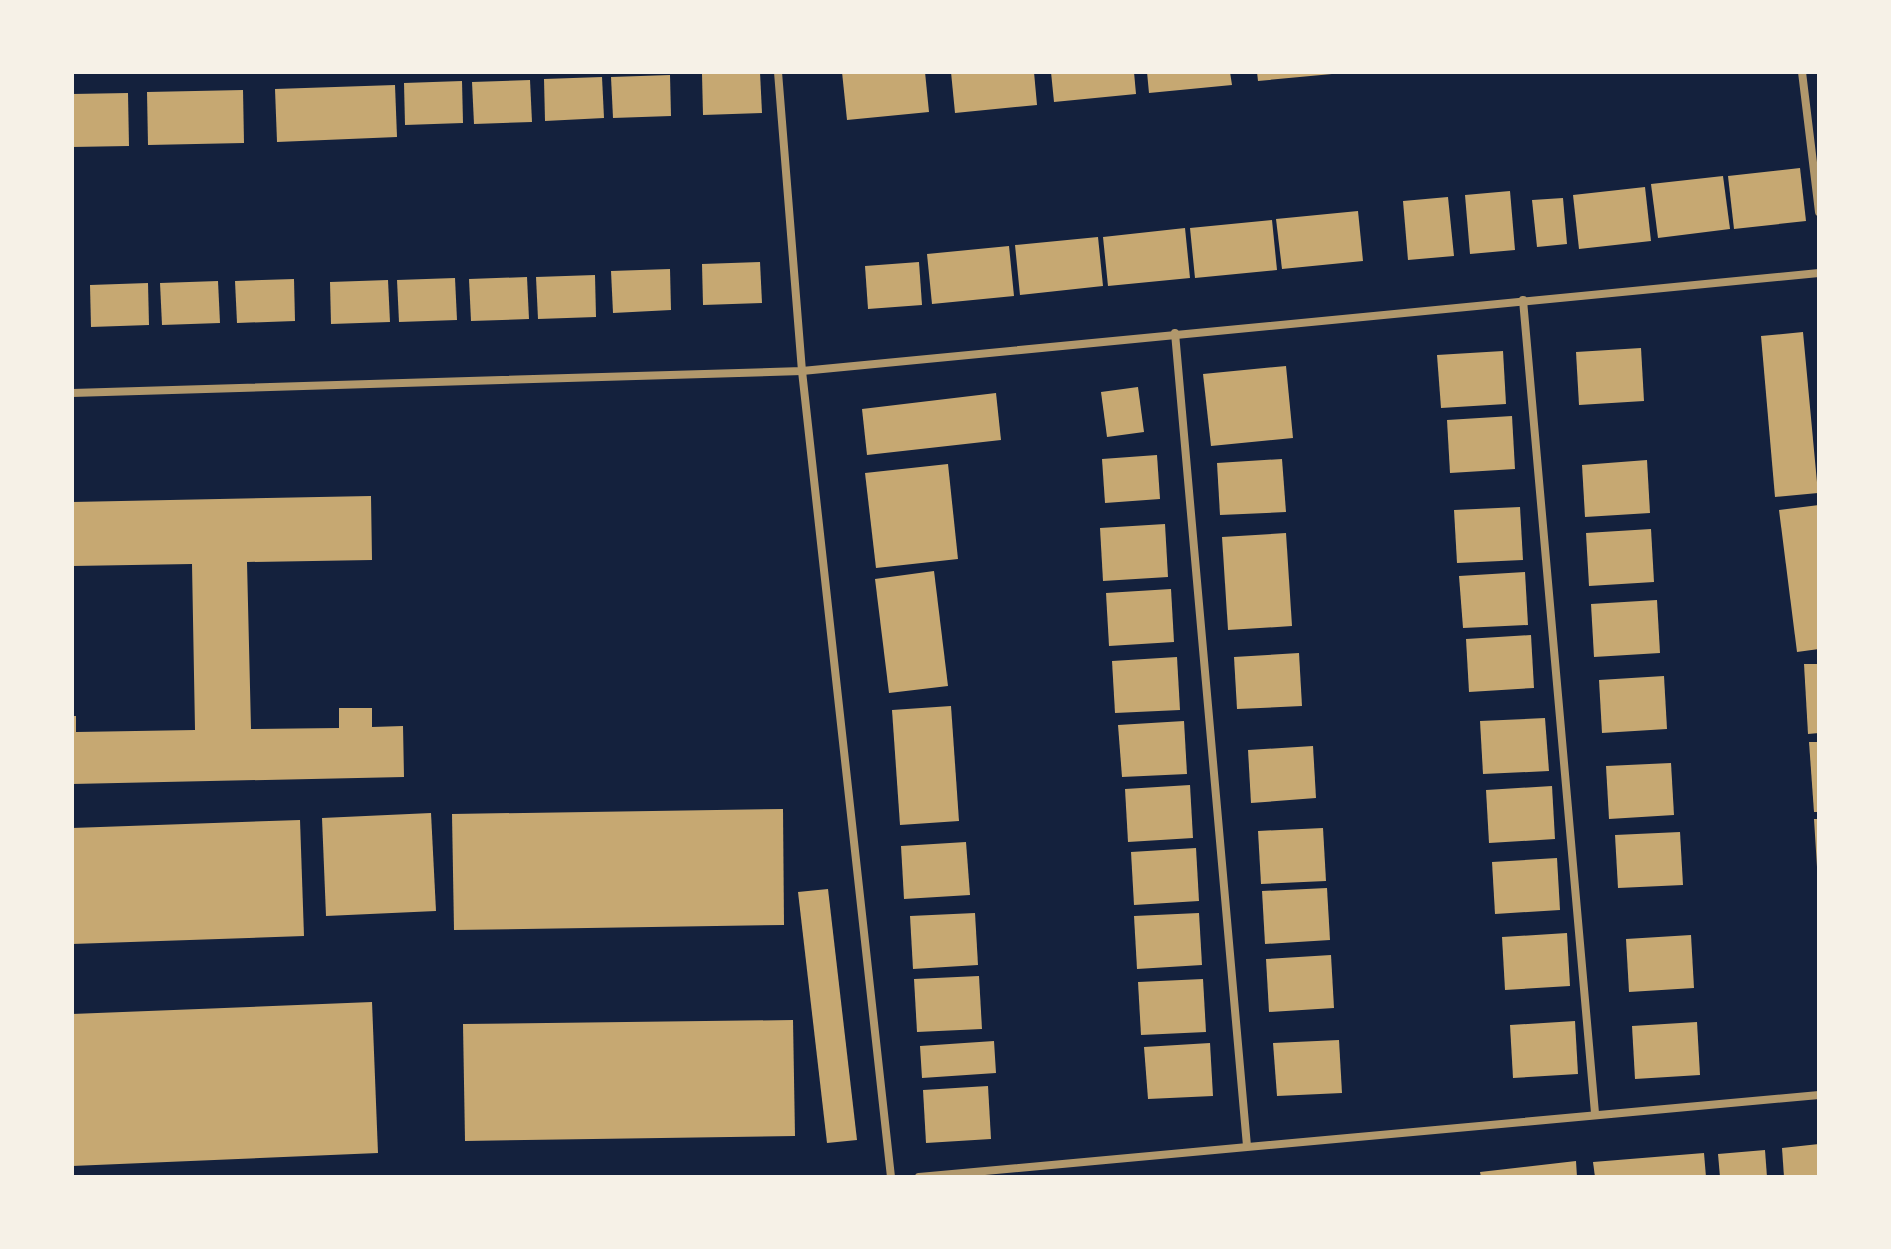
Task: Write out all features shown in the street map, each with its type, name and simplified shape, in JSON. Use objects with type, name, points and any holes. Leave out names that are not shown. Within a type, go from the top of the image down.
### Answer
[{"type":"street","points":[[778,72],[802,371],[891,1177]]},
{"type":"street","points":[[1802,72],[1819,212]]},
{"type":"street","points":[[72,393],[802,371],[1819,273]]},
{"type":"street","points":[[1523,300],[1595,1113]]},
{"type":"street","points":[[1175,333],[1247,1146]]},
{"type":"street","points":[[919,1177],[1819,1095]]},
{"type":"building","points":[[760,72],[762,113],[703,115],[702,74]]},
{"type":"building","points":[[842,72],[925,72],[929,112],[847,120]]},
{"type":"building","points":[[951,72],[1034,72],[1037,105],[955,113]]},
{"type":"building","points":[[1051,72],[1134,72],[1136,94],[1054,102]]},
{"type":"building","points":[[1147,72],[1230,72],[1232,85],[1149,93]]},
{"type":"building","points":[[1257,72],[1331,72],[1332,74],[1258,81]]},
{"type":"building","points":[[670,75],[671,116],[613,118],[611,77]]},
{"type":"building","points":[[602,77],[604,118],[545,121],[544,79]]},
{"type":"building","points":[[530,80],[532,122],[474,124],[472,82]]},
{"type":"building","points":[[462,81],[463,123],[405,125],[404,83]]},
{"type":"building","points":[[395,85],[397,137],[277,142],[275,89]]},
{"type":"building","points":[[243,90],[244,143],[148,145],[147,92]]},
{"type":"building","points":[[128,93],[129,146],[72,147],[72,94]]},
{"type":"building","points":[[1800,168],[1806,221],[1734,229],[1728,176]]},
{"type":"building","points":[[1723,176],[1730,229],[1658,238],[1651,184]]},
{"type":"building","points":[[1645,187],[1651,241],[1579,249],[1573,195]]},
{"type":"building","points":[[1510,191],[1515,250],[1470,254],[1465,195]]},
{"type":"building","points":[[1448,197],[1454,256],[1408,260],[1403,201]]},
{"type":"building","points":[[1563,198],[1567,244],[1537,247],[1532,200]]},
{"type":"building","points":[[1358,211],[1363,261],[1282,269],[1276,219]]},
{"type":"building","points":[[1272,220],[1277,270],[1195,278],[1190,228]]},
{"type":"building","points":[[1185,228],[1190,278],[1108,286],[1103,237]]},
{"type":"building","points":[[1098,237],[1103,286],[1020,295],[1015,245]]},
{"type":"building","points":[[1009,246],[1014,296],[932,304],[927,254]]},
{"type":"building","points":[[760,262],[762,303],[703,305],[702,264]]},
{"type":"building","points":[[919,262],[922,305],[868,309],[865,266]]},
{"type":"building","points":[[670,269],[671,310],[613,313],[611,271]]},
{"type":"building","points":[[595,275],[596,317],[538,319],[536,277]]},
{"type":"building","points":[[527,277],[529,319],[471,321],[469,279]]},
{"type":"building","points":[[455,278],[457,320],[399,322],[397,280]]},
{"type":"building","points":[[294,279],[295,321],[237,323],[235,281]]},
{"type":"building","points":[[388,280],[390,322],[331,324],[330,282]]},
{"type":"building","points":[[218,281],[220,323],[162,325],[160,283]]},
{"type":"building","points":[[148,283],[149,325],[91,327],[90,285]]},
{"type":"building","points":[[1803,332],[1818,493],[1775,497],[1761,336]]},
{"type":"building","points":[[1641,348],[1644,401],[1579,405],[1576,352]]},
{"type":"building","points":[[1503,351],[1506,404],[1441,408],[1437,355]]},
{"type":"building","points":[[1286,366],[1293,438],[1211,446],[1203,374]]},
{"type":"building","points":[[1138,387],[1144,432],[1107,437],[1101,392]]},
{"type":"building","points":[[996,393],[1001,440],[867,455],[862,409]]},
{"type":"building","points":[[1512,416],[1515,469],[1450,473],[1447,420]]},
{"type":"building","points":[[1157,455],[1160,499],[1105,503],[1102,459]]},
{"type":"building","points":[[1282,459],[1286,512],[1220,515],[1217,463]]},
{"type":"building","points":[[1647,460],[1650,513],[1585,517],[1582,465]]},
{"type":"building","points":[[948,464],[958,559],[876,568],[865,473]]},
{"type":"building","points":[[371,496],[372,560],[247,562],[251,729],[339,728],[339,708],[372,708],[372,727],[403,726],[404,777],[72,784],[72,716],[76,716],[76,732],[195,730],[192,564],[72,566],[72,502]]},
{"type":"building","points":[[1819,505],[1819,649],[1797,652],[1779,510]]},
{"type":"building","points":[[1520,507],[1523,560],[1457,563],[1454,510]]},
{"type":"building","points":[[1165,524],[1168,577],[1103,581],[1100,528]]},
{"type":"building","points":[[1651,529],[1654,582],[1589,586],[1586,533]]},
{"type":"building","points":[[1286,533],[1292,626],[1228,630],[1222,537]]},
{"type":"building","points":[[934,571],[948,686],[889,693],[875,579]]},
{"type":"building","points":[[1525,572],[1528,625],[1463,628],[1459,576]]},
{"type":"building","points":[[1171,589],[1174,642],[1109,646],[1106,593]]},
{"type":"building","points":[[1657,600],[1660,653],[1594,657],[1591,604]]},
{"type":"building","points":[[1531,635],[1534,688],[1469,692],[1466,639]]},
{"type":"building","points":[[1299,653],[1302,706],[1237,709],[1234,657]]},
{"type":"building","points":[[1177,657],[1180,710],[1115,713],[1112,661]]},
{"type":"building","points":[[1804,664],[1819,664],[1819,733],[1808,734]]},
{"type":"building","points":[[1664,676],[1667,729],[1602,733],[1599,680]]},
{"type":"building","points":[[951,706],[959,821],[900,825],[892,710]]},
{"type":"building","points":[[1545,718],[1549,771],[1483,774],[1480,721]]},
{"type":"building","points":[[1184,721],[1187,774],[1122,777],[1118,725]]},
{"type":"building","points":[[1809,742],[1819,742],[1819,812],[1814,812]]},
{"type":"building","points":[[1313,746],[1316,798],[1251,803],[1248,750]]},
{"type":"building","points":[[1671,763],[1674,815],[1609,819],[1606,766]]},
{"type":"building","points":[[1190,785],[1193,838],[1128,842],[1125,789]]},
{"type":"building","points":[[1552,786],[1555,839],[1489,843],[1486,790]]},
{"type":"building","points":[[783,809],[784,925],[454,930],[452,814]]},
{"type":"building","points":[[431,813],[436,911],[326,916],[322,818]]},
{"type":"building","points":[[1814,819],[1819,819],[1819,867],[1817,867]]},
{"type":"building","points":[[300,820],[304,936],[72,944],[72,828]]},
{"type":"building","points":[[1323,828],[1326,881],[1261,884],[1258,831]]},
{"type":"building","points":[[1680,832],[1683,885],[1618,888],[1615,835]]},
{"type":"building","points":[[966,842],[970,895],[904,899],[901,846]]},
{"type":"building","points":[[1196,848],[1199,901],[1134,905],[1131,852]]},
{"type":"building","points":[[1557,858],[1560,910],[1495,914],[1492,862]]},
{"type":"building","points":[[1327,888],[1330,940],[1265,944],[1262,891]]},
{"type":"building","points":[[828,889],[857,1140],[827,1143],[798,892]]},
{"type":"building","points":[[975,913],[978,965],[913,969],[910,916]]},
{"type":"building","points":[[1199,913],[1202,965],[1137,969],[1134,916]]},
{"type":"building","points":[[1567,933],[1570,986],[1505,990],[1502,937]]},
{"type":"building","points":[[1691,935],[1694,988],[1629,992],[1626,939]]},
{"type":"building","points":[[1331,955],[1334,1008],[1269,1012],[1266,959]]},
{"type":"building","points":[[979,976],[982,1029],[917,1032],[914,979]]},
{"type":"building","points":[[1203,979],[1206,1032],[1141,1035],[1138,982]]},
{"type":"building","points":[[372,1002],[378,1153],[72,1166],[72,1014]]},
{"type":"building","points":[[793,1020],[795,1136],[465,1141],[463,1024]]},
{"type":"building","points":[[1575,1021],[1578,1074],[1513,1078],[1510,1025]]},
{"type":"building","points":[[1697,1022],[1700,1075],[1635,1079],[1632,1026]]},
{"type":"building","points":[[1339,1040],[1342,1093],[1277,1096],[1273,1043]]},
{"type":"building","points":[[994,1041],[996,1073],[922,1078],[920,1046]]},
{"type":"building","points":[[1210,1043],[1213,1096],[1148,1099],[1144,1047]]},
{"type":"building","points":[[988,1086],[991,1139],[926,1143],[923,1090]]},
{"type":"building","points":[[1819,1144],[1819,1177],[1784,1177],[1782,1148]]},
{"type":"building","points":[[1765,1150],[1767,1177],[1720,1177],[1718,1154]]},
{"type":"building","points":[[1704,1153],[1706,1177],[1595,1177],[1593,1162]]},
{"type":"building","points":[[1576,1161],[1577,1177],[1481,1177],[1480,1172]]}]
